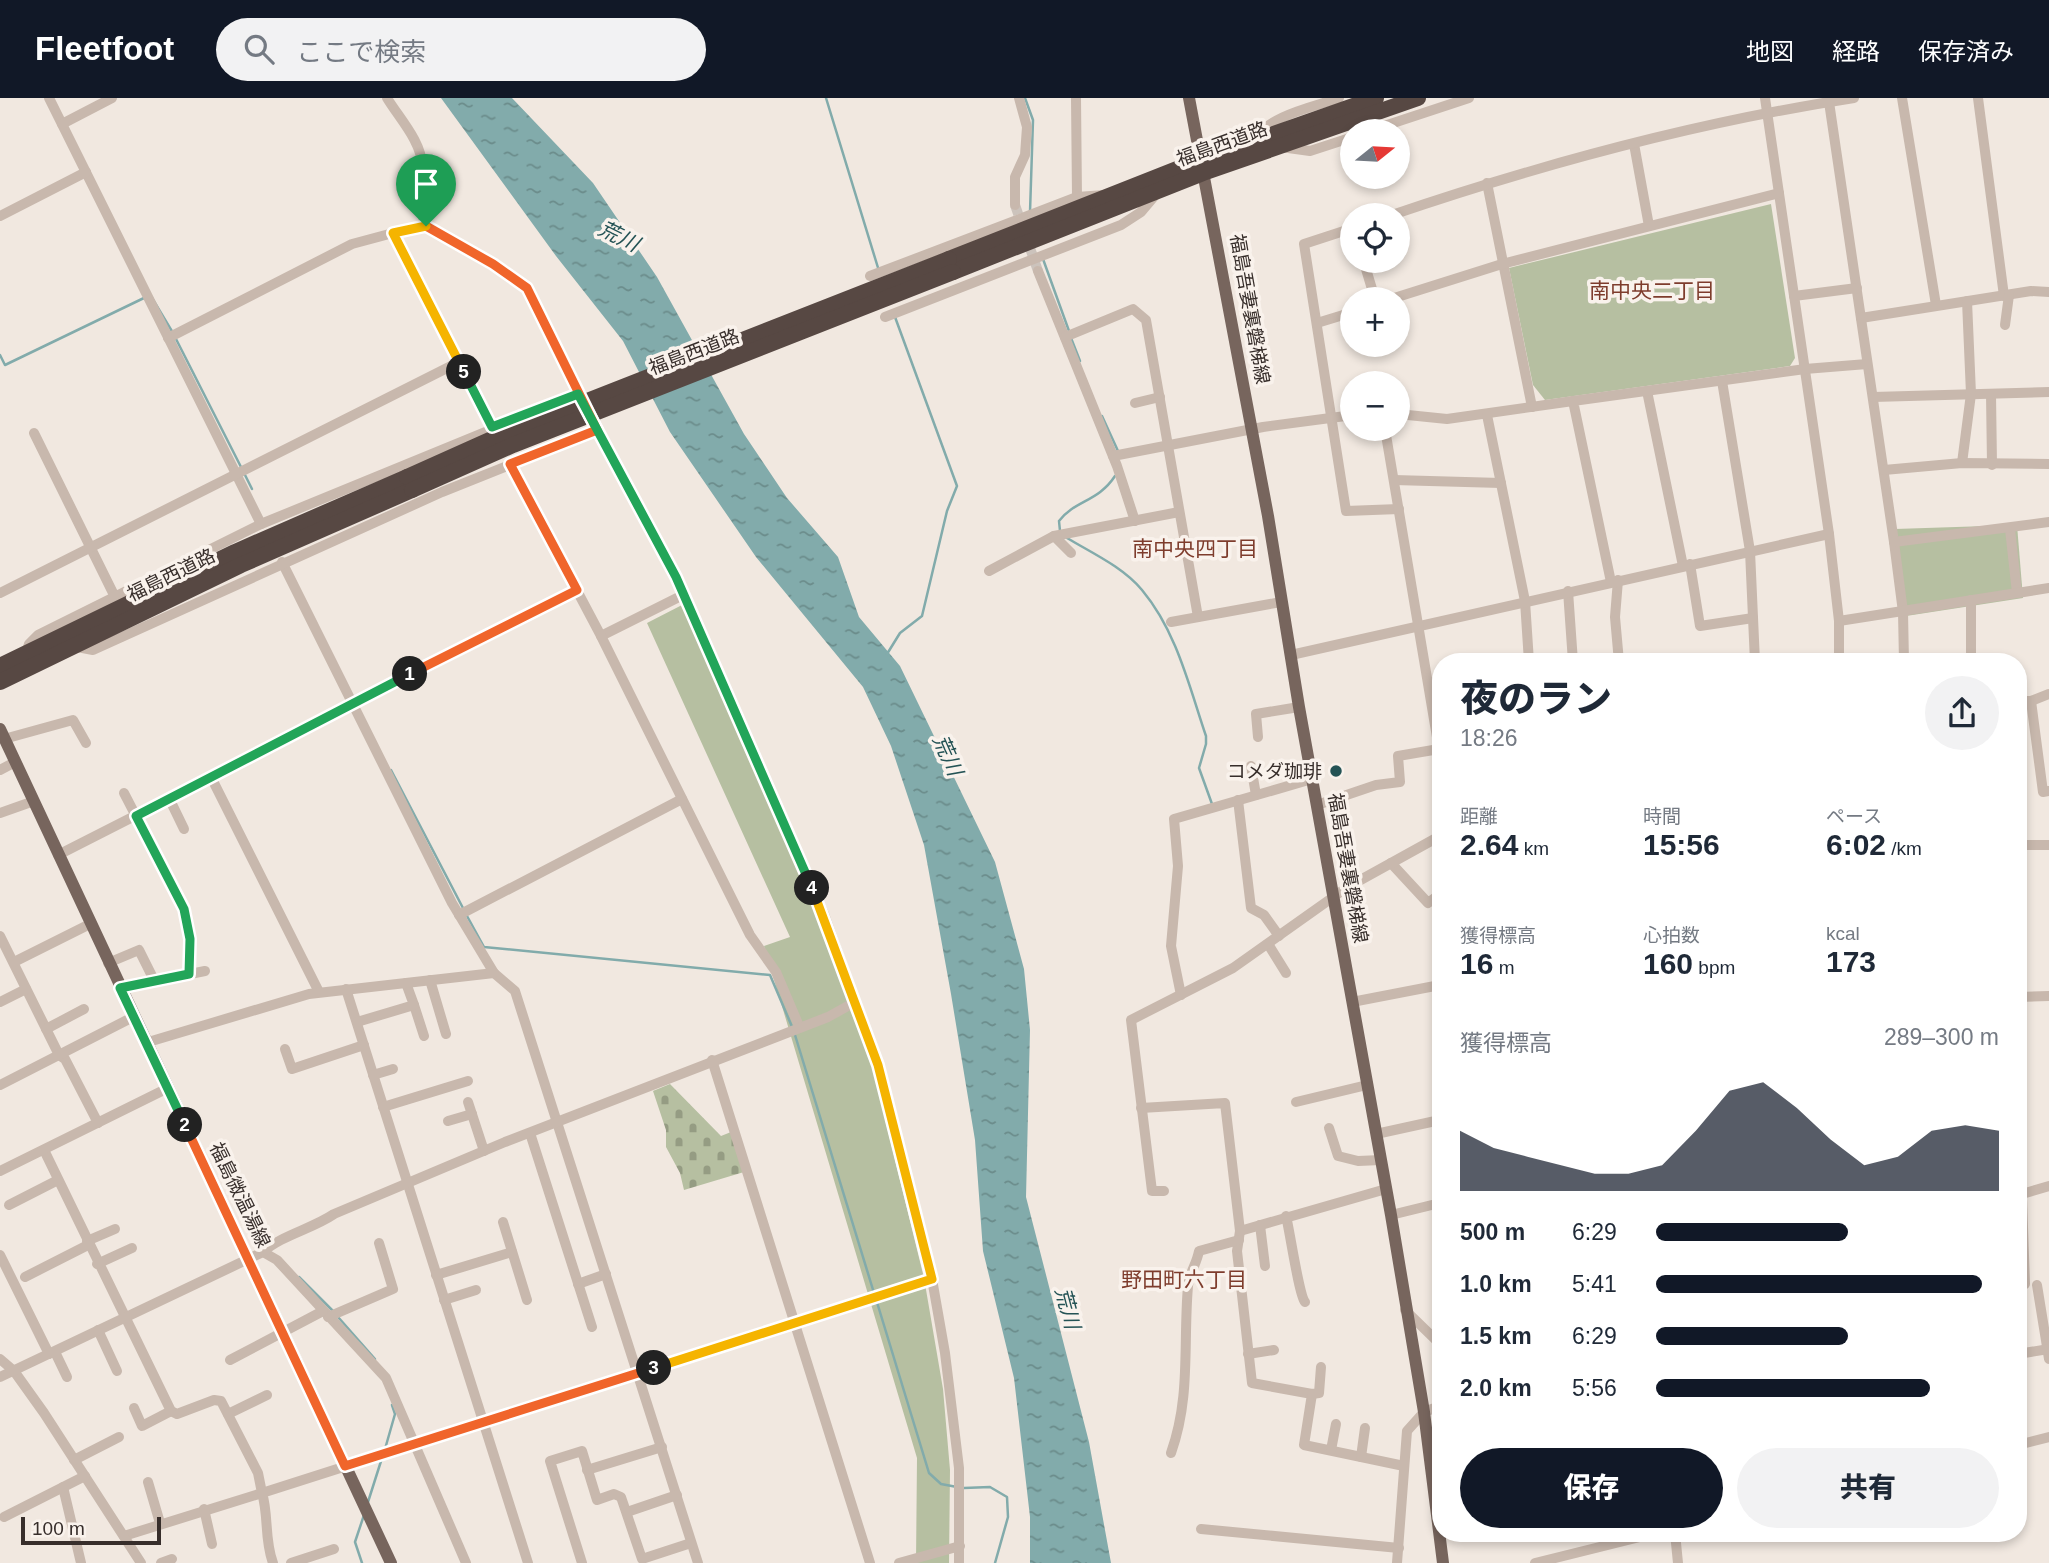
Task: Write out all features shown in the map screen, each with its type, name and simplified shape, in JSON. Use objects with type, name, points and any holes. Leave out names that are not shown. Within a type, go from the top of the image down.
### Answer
[{"type":"highway","name":"福島西道路","points":[[0,682],[516,429],[1158,191],[1253,141],[1376,98]]},
{"type":"highway","name":"福島西道路","points":[[951,266],[1113,195],[1202,166],[1277,146],[1418,98]]},
{"type":"highway","name":"福島西道路","points":[[0,666],[235,552],[409,483]]},
{"type":"main road","name":"福島吾妻裏磐梯線","points":[[1189,98],[1252,431],[1391,1215],[1432,1476]]},
{"type":"main road","name":"福島微温湯線","points":[[2,734],[391,1563]]},
{"type":"main road","name":"福島吾妻裏磐梯線","points":[[1440,1542],[1443,1563]]},
{"type":"street","points":[[49,98],[261,524]]},
{"type":"street","points":[[62,124],[112,98]]},
{"type":"street","points":[[387,98],[420,154],[423,167],[419,198],[426,226]]},
{"type":"street","points":[[1015,205],[1015,177],[1025,155],[1027,127],[1018,98]]},
{"type":"street","points":[[1076,98],[1077,197]]},
{"type":"street","points":[[1253,141],[1260,130],[1272,123],[1339,98]]},
{"type":"street","points":[[1405,119],[1469,98]]},
{"type":"street","points":[[1765,98],[1829,534],[1839,621],[1839,653]]},
{"type":"street","points":[[1410,209],[1487,183],[1634,144],[1854,98]]},
{"type":"street","points":[[1902,98],[1936,305]]},
{"type":"street","points":[[1978,98],[2007,295],[2005,325]]},
{"type":"street","points":[[1829,102],[1894,542],[1903,612],[1904,653]]},
{"type":"street","points":[[1277,146],[1310,151],[1340,141]]},
{"type":"street","points":[[1634,144],[1649,226]]},
{"type":"street","points":[[0,216],[86,172]]},
{"type":"street","points":[[1487,183],[1532,407]]},
{"type":"street","points":[[885,317],[1121,225],[1141,212],[1158,191]]},
{"type":"street","points":[[1410,293],[1502,264],[1779,193]]},
{"type":"street","points":[[870,276],[1077,197],[1113,195]]},
{"type":"street","points":[[168,338],[343,248],[426,226],[527,288],[578,394],[683,595],[824,914],[878,1065],[932,1279],[958,1455],[959,1563]]},
{"type":"street","points":[[1340,232],[1304,244],[1346,511],[1399,509]]},
{"type":"street","points":[[393,233],[492,427]]},
{"type":"street","points":[[1038,271],[1070,335],[1118,461],[1135,521]]},
{"type":"street","points":[[1794,296],[1857,288]]},
{"type":"street","points":[[1861,318],[2031,291],[2049,292]]},
{"type":"street","points":[[1962,463],[1971,394],[1967,301]]},
{"type":"street","points":[[1070,335],[1133,309],[1146,320],[1198,617]]},
{"type":"street","points":[[1317,323],[1340,316]]},
{"type":"street","points":[[0,593],[459,362]]},
{"type":"street","points":[[1410,415],[1447,419],[1487,415],[1805,369],[1867,364]]},
{"type":"street","points":[[1722,381],[1750,551],[1755,653]]},
{"type":"street","points":[[1647,391],[1700,626],[1753,618]]},
{"type":"street","points":[[1873,397],[2049,392]]},
{"type":"street","points":[[26,654],[29,644],[38,635],[261,524],[578,394]]},
{"type":"street","points":[[1991,394],[1992,465]]},
{"type":"street","points":[[1135,403],[1160,397]]},
{"type":"street","points":[[1573,401],[1615,581],[1618,653]]},
{"type":"street","points":[[1487,415],[1525,601],[1528,653]]},
{"type":"street","points":[[1118,461],[1168,446],[1340,417]]},
{"type":"street","points":[[72,646],[93,650],[282,562],[510,464],[597,430]]},
{"type":"street","points":[[34,433],[114,595]]},
{"type":"street","points":[[1387,441],[1432,694]]},
{"type":"street","points":[[1884,470],[1962,463],[2049,464]]},
{"type":"street","points":[[510,464],[601,636],[750,935],[776,972],[799,1026]]},
{"type":"street","points":[[1394,480],[1501,483]]},
{"type":"street","points":[[989,571],[1054,536],[1180,512]]},
{"type":"street","points":[[1894,542],[2049,522]]},
{"type":"street","points":[[2010,529],[2017,593]]},
{"type":"street","points":[[1291,655],[1829,534]]},
{"type":"street","points":[[1054,536],[1070,553]]},
{"type":"street","points":[[282,562],[459,915],[494,973],[515,991],[698,1563]]},
{"type":"street","points":[[1839,621],[2049,588]]},
{"type":"street","points":[[58,855],[577,590]]},
{"type":"street","points":[[1568,591],[1572,653]]},
{"type":"street","points":[[601,636],[683,595]]},
{"type":"street","points":[[1971,600],[1972,653]]},
{"type":"street","points":[[1171,622],[1281,602]]},
{"type":"street","points":[[2027,701],[2049,694]]},
{"type":"street","points":[[2031,701],[2043,792],[2049,791]]},
{"type":"street","points":[[1258,737],[1256,713],[1299,706]]},
{"type":"street","points":[[2,734],[73,720],[86,743]]},
{"type":"street","points":[[2036,738],[2049,736]]},
{"type":"street","points":[[1317,805],[1376,785],[1400,782],[1398,756],[1432,750]]},
{"type":"street","points":[[0,770],[15,762]]},
{"type":"street","points":[[1251,766],[1256,795]]},
{"type":"street","points":[[211,777],[319,992]]},
{"type":"street","points":[[1181,995],[1171,946],[1178,866],[1174,819],[1312,779]]},
{"type":"street","points":[[124,793],[184,909],[190,939],[189,974]]},
{"type":"street","points":[[169,798],[184,829]]},
{"type":"street","points":[[459,915],[682,799]]},
{"type":"street","points":[[1238,800],[1251,908],[1264,915],[1279,936]]},
{"type":"street","points":[[0,813],[34,802]]},
{"type":"street","points":[[1164,1191],[1152,1191],[1127,1021],[1233,968],[1346,888],[1432,840]]},
{"type":"street","points":[[2027,845],[2049,845]]},
{"type":"street","points":[[1391,863],[1428,903],[1432,900]]},
{"type":"street","points":[[14,962],[90,924]]},
{"type":"street","points":[[1,942],[14,962],[58,1055],[65,1059],[98,1123]]},
{"type":"street","points":[[1268,944],[1286,973]]},
{"type":"street","points":[[108,963],[139,950],[154,980]]},
{"type":"street","points":[[120,988],[205,971]]},
{"type":"street","points":[[145,1043],[319,992],[494,973]]},
{"type":"street","points":[[430,980],[446,1034]]},
{"type":"street","points":[[406,983],[424,1036]]},
{"type":"street","points":[[1352,1002],[1432,987]]},
{"type":"street","points":[[0,1002],[26,989]]},
{"type":"street","points":[[346,989],[528,1563]]},
{"type":"street","points":[[2027,997],[2049,996]]},
{"type":"street","points":[[0,1377],[263,1252],[272,1245],[318,1226],[334,1214],[712,1060],[828,1017],[855,1002]]},
{"type":"street","points":[[356,1022],[414,1005]]},
{"type":"street","points":[[46,1029],[84,1009]]},
{"type":"street","points":[[0,1085],[133,1017]]},
{"type":"street","points":[[285,1049],[292,1069],[364,1045]]},
{"type":"street","points":[[712,1060],[870,1563]]},
{"type":"street","points":[[373,1075],[393,1069]]},
{"type":"street","points":[[383,1107],[468,1081]]},
{"type":"street","points":[[1296,1101],[1367,1085]]},
{"type":"street","points":[[0,1171],[168,1088]]},
{"type":"street","points":[[468,1102],[484,1151]]},
{"type":"street","points":[[1141,1108],[1225,1103],[1252,1383],[1319,1393],[1321,1367]]},
{"type":"street","points":[[448,1121],[472,1114]]},
{"type":"street","points":[[1376,1134],[1432,1122]]},
{"type":"street","points":[[1329,1128],[1338,1156],[1357,1161],[1381,1160]]},
{"type":"street","points":[[530,1133],[592,1327]]},
{"type":"street","points":[[44,1150],[97,1264],[171,1411],[177,1414],[218,1399],[228,1414],[257,1473],[266,1507],[267,1547],[273,1563]]},
{"type":"street","points":[[9,1205],[58,1180]]},
{"type":"street","points":[[2027,1193],[2049,1186]]},
{"type":"street","points":[[1171,1453],[1181,1424],[1186,1396],[1188,1283],[1199,1251],[1286,1216],[1386,1189]]},
{"type":"street","points":[[1391,1215],[1432,1205]]},
{"type":"street","points":[[1286,1216],[1301,1297],[1305,1302]]},
{"type":"street","points":[[503,1222],[527,1300]]},
{"type":"street","points":[[1260,1225],[1265,1266]]},
{"type":"street","points":[[24,1277],[115,1229]]},
{"type":"street","points":[[230,1360],[326,1314],[393,1289],[379,1243]]},
{"type":"street","points":[[97,1264],[132,1248]]},
{"type":"street","points":[[263,1252],[277,1260],[386,1378],[466,1563]]},
{"type":"street","points":[[436,1275],[512,1252]]},
{"type":"street","points":[[0,1255],[67,1377]]},
{"type":"street","points":[[578,1284],[606,1274]]},
{"type":"street","points":[[124,1536],[932,1279]]},
{"type":"street","points":[[2027,1353],[2049,1352],[2043,1284]]},
{"type":"street","points":[[444,1300],[476,1290]]},
{"type":"street","points":[[1405,1310],[1432,1336]]},
{"type":"street","points":[[98,1330],[117,1371]]},
{"type":"street","points":[[1248,1354],[1274,1350]]},
{"type":"street","points":[[0,1359],[14,1370],[141,1563]]},
{"type":"street","points":[[1312,1394],[1304,1445],[1404,1466]]},
{"type":"street","points":[[228,1414],[267,1395]]},
{"type":"street","points":[[134,1408],[142,1426],[171,1411]]},
{"type":"street","points":[[1397,1563],[1407,1431],[1424,1412],[1432,1409]]},
{"type":"street","points":[[1331,1450],[1336,1424]]},
{"type":"street","points":[[1361,1457],[1365,1428]]},
{"type":"street","points":[[74,1460],[119,1437]]},
{"type":"street","points":[[2027,1443],[2049,1437]]},
{"type":"street","points":[[587,1470],[662,1447]]},
{"type":"street","points":[[582,1563],[550,1461],[582,1451],[597,1500],[614,1494],[621,1497],[643,1561],[691,1543]]},
{"type":"street","points":[[4,1517],[85,1476]]},
{"type":"street","points":[[148,1482],[160,1523]]},
{"type":"street","points":[[63,1487],[80,1563]]},
{"type":"street","points":[[627,1512],[677,1496]]},
{"type":"street","points":[[204,1509],[212,1545]]},
{"type":"street","points":[[1201,1529],[1399,1548]]},
{"type":"street","points":[[1535,1563],[1621,1542]]},
{"type":"street","points":[[1676,1542],[1678,1563]]},
{"type":"street","points":[[899,1563],[960,1546]]},
{"type":"street","points":[[290,1563],[334,1549]]},
{"type":"green space","points":[[1771,204],[1795,358],[1790,366],[1545,400],[1533,385],[1509,268]]},
{"type":"green space","points":[[2017,525],[2023,598],[1906,616],[1895,529]]},
{"type":"green space","points":[[682,605],[817,913],[872,1066],[924,1278],[943,1389],[950,1470],[949,1563],[916,1563],[917,1458],[764,946],[790,937],[647,623]]},
{"type":"green space","points":[[670,1084],[721,1136],[731,1132],[744,1172],[684,1190],[680,1173],[666,1147],[666,1130],[653,1091]]},
{"type":"water","name":"荒川","points":[[441,98],[512,98],[593,183],[657,277],[744,434],[787,498],[838,557],[859,617],[900,666],[995,862],[1024,969],[1030,1030],[1026,1197],[1089,1442],[1111,1563],[1030,1563],[1030,1517],[1014,1378],[983,1251],[975,1140],[951,994],[924,845],[891,746],[863,687],[756,557],[670,432],[623,341],[556,256]]},
{"type":"waterway","points":[[826,98],[879,271]]},
{"type":"waterway","points":[[1025,98],[1033,120],[1030,212]]},
{"type":"waterway","points":[[1043,259],[1069,331]]},
{"type":"waterway","points":[[0,355],[5,365],[146,297]]},
{"type":"waterway","points":[[152,298],[173,333]]},
{"type":"waterway","points":[[887,654],[900,633],[922,616],[947,511],[957,486],[895,317]]},
{"type":"waterway","points":[[1071,338],[1080,361]]},
{"type":"waterway","points":[[176,339],[241,467]]},
{"type":"waterway","points":[[1102,416],[1118,451]]},
{"type":"waterway","points":[[244,473],[252,489]]},
{"type":"waterway","points":[[1060,531],[1059,521],[1065,514],[1101,491],[1115,476]]},
{"type":"waterway","points":[[1067,538],[1126,574],[1142,590],[1164,624],[1181,660],[1206,736],[1199,768],[1212,804]]},
{"type":"waterway","points":[[391,770],[464,910]]},
{"type":"waterway","points":[[467,916],[484,947],[770,975],[793,1029]]},
{"type":"waterway","points":[[795,1035],[874,1293]]},
{"type":"waterway","points":[[299,1277],[334,1312]]},
{"type":"waterway","points":[[876,1299],[929,1473],[941,1484],[957,1487]]},
{"type":"waterway","points":[[338,1317],[375,1359]]},
{"type":"waterway","points":[[385,1449],[395,1414],[392,1405]]},
{"type":"waterway","points":[[368,1502],[382,1458]]},
{"type":"waterway","points":[[964,1488],[990,1487],[1007,1497],[1008,1517],[995,1563]]},
{"type":"waterway","points":[[362,1563],[355,1542],[364,1515]]},
{"type":"tunnel","points":[[1015,205],[1038,271]]},
{"type":"place","name":"コメダ珈琲","points":[[1336,771]]},
{"type":"district","name":"南中央二丁目","points":[[1652,290]]},
{"type":"district","name":"南中央四丁目","points":[[1195,548]]},
{"type":"district","name":"野田町六丁目","points":[[1184,1279]]},
{"type":"route","points":[[426,226],[393,233],[492,427],[578,394],[597,430],[634,495],[676,577],[824,914],[878,1065],[932,1279],[345,1466],[120,988],[189,974],[190,939],[184,909],[136,816],[577,590],[510,464],[597,430],[527,288],[493,264],[456,246],[426,226]]}]
